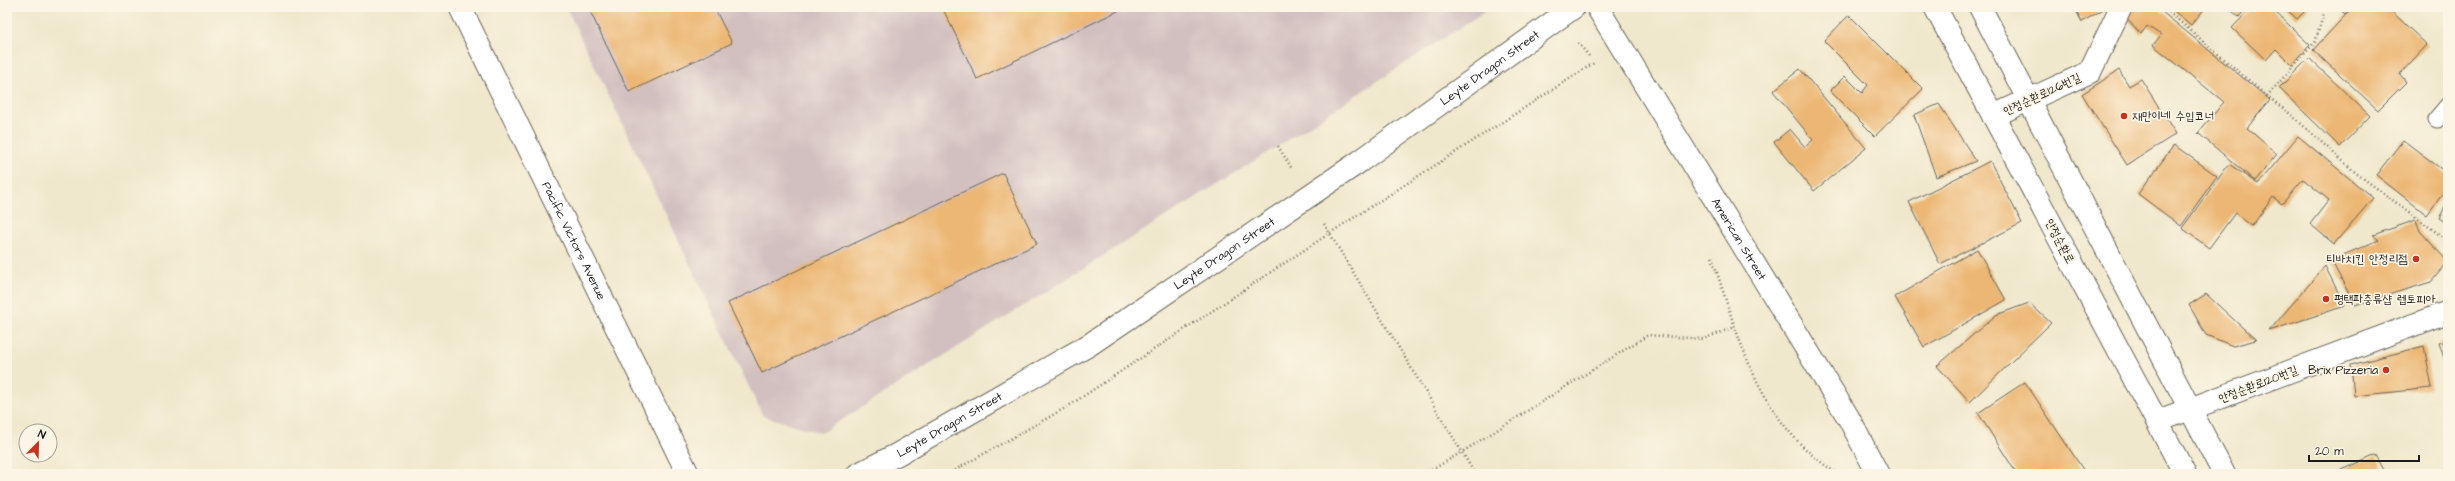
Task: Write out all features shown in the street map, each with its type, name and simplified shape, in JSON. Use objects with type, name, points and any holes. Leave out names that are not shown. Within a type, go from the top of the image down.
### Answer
[{"type":"street","name":"Pacific Victors Avenue","points":[[460,7],[688,474]]},
{"type":"street","name":"American Street","points":[[1597,7],[1848,417],[1878,474]]},
{"type":"street","name":"안정순환로","points":[[1935,7],[2158,421],[2185,474]]},
{"type":"street","points":[[1980,7],[2189,410],[2224,474]]},
{"type":"street","name":"안정순환로126번길","points":[[1993,116],[2090,72],[2121,7]]},
{"type":"street","name":"Leyte Dragon Street","points":[[858,474],[898,454],[1089,345],[1308,197],[1566,12]]},
{"type":"street","name":"안정순환로120번길","points":[[2158,421],[2448,312]]},
{"type":"lane","points":[[2437,119],[2448,106]]},
{"type":"path","points":[[2163,7],[2267,96],[2289,112],[2356,173],[2448,241]]},
{"type":"path","points":[[1566,12],[1597,68]]},
{"type":"path","points":[[2267,96],[2315,42],[2324,13]]},
{"type":"path","points":[[948,474],[1067,407],[1330,233],[1594,63]]},
{"type":"path","points":[[1278,146],[1475,474]]},
{"type":"path","points":[[1710,251],[1753,377],[1782,423],[1824,465],[1838,474]]},
{"type":"path","points":[[1425,474],[1648,334],[1703,339],[1735,327]]},
{"type":"shaded area","points":[[566,7],[1486,7],[1484,12],[1278,146],[821,433],[763,416]]},
{"type":"building","points":[[588,7],[714,7],[732,43],[629,92]]},
{"type":"building","points":[[942,7],[1126,7],[977,79]]},
{"type":"building","points":[[2074,7],[2107,7],[2082,22]]},
{"type":"building","points":[[2130,7],[2156,7],[2270,100],[2247,128],[2277,154],[2255,181],[2198,133],[2224,102],[2153,45],[2161,35],[2147,26],[2141,34],[2125,17]]},
{"type":"building","points":[[2169,7],[2206,7],[2191,25]]},
{"type":"building","points":[[2227,7],[2247,7],[2239,17]]},
{"type":"building","points":[[2252,7],[2270,7],[2310,45],[2292,65],[2276,49],[2266,60],[2232,28]]},
{"type":"building","points":[[2284,7],[2309,7],[2297,19]]},
{"type":"building","points":[[2337,7],[2352,7],[2345,14]]},
{"type":"building","points":[[2353,7],[2387,7],[2427,45],[2400,74],[2406,82],[2378,110],[2313,50]]},
{"type":"building","points":[[1849,15],[1923,89],[1875,136],[1830,91],[1845,76],[1862,93],[1868,85],[1824,41]]},
{"type":"building","points":[[2309,58],[2370,116],[2340,147],[2279,88]]},
{"type":"building","points":[[1800,69],[1866,148],[1814,191],[1774,142],[1790,129],[1805,147],[1813,140],[1773,91]]},
{"type":"building","points":[[2119,70],[2129,86],[2141,79],[2176,134],[2127,165],[2082,94]]},
{"type":"building","points":[[1939,104],[1976,161],[1936,177],[1914,115]]},
{"type":"building","points":[[2298,136],[2373,198],[2334,244],[2310,224],[2329,200],[2303,179],[2282,204],[2273,197],[2252,226],[2235,213],[2209,248],[2182,228],[2229,164],[2258,184]]},
{"type":"building","points":[[2403,140],[2448,174],[2448,187],[2427,215],[2376,175]]},
{"type":"building","points":[[2174,145],[2217,176],[2181,226],[2138,194]]},
{"type":"building","points":[[1990,161],[2022,223],[1940,264],[1909,202]]},
{"type":"building","points":[[1003,173],[1037,244],[762,373],[728,303]]},
{"type":"building","points":[[2448,202],[2448,224],[2439,218]]},
{"type":"building","points":[[2416,220],[2420,231],[2448,262],[2431,282],[2355,305],[2331,260],[2379,240],[2373,235]]},
{"type":"building","points":[[1977,249],[2006,300],[1924,347],[1895,297]]},
{"type":"building","points":[[2325,266],[2345,306],[2269,331]]},
{"type":"building","points":[[2206,294],[2256,340],[2233,346],[2206,335],[2189,305]]},
{"type":"building","points":[[2029,303],[2051,323],[1970,402],[1937,366],[1996,315]]},
{"type":"building","points":[[2448,341],[2448,370],[2439,343]]},
{"type":"building","points":[[2424,346],[2432,388],[2354,396],[2351,365]]},
{"type":"building","points":[[2025,382],[2086,474],[2017,474],[1978,413]]},
{"type":"building","points":[[2376,455],[2386,474],[2333,474]]},
{"type":"place","name":"재만이네 수입코너","points":[[2124,116]]},
{"type":"place","name":"티바치킨 안정리점","points":[[2416,259]]},
{"type":"place","name":"평택파충류샵 렙토피아","points":[[2326,299]]},
{"type":"place","name":"Brix Pizzeria","points":[[2386,370]]}]
